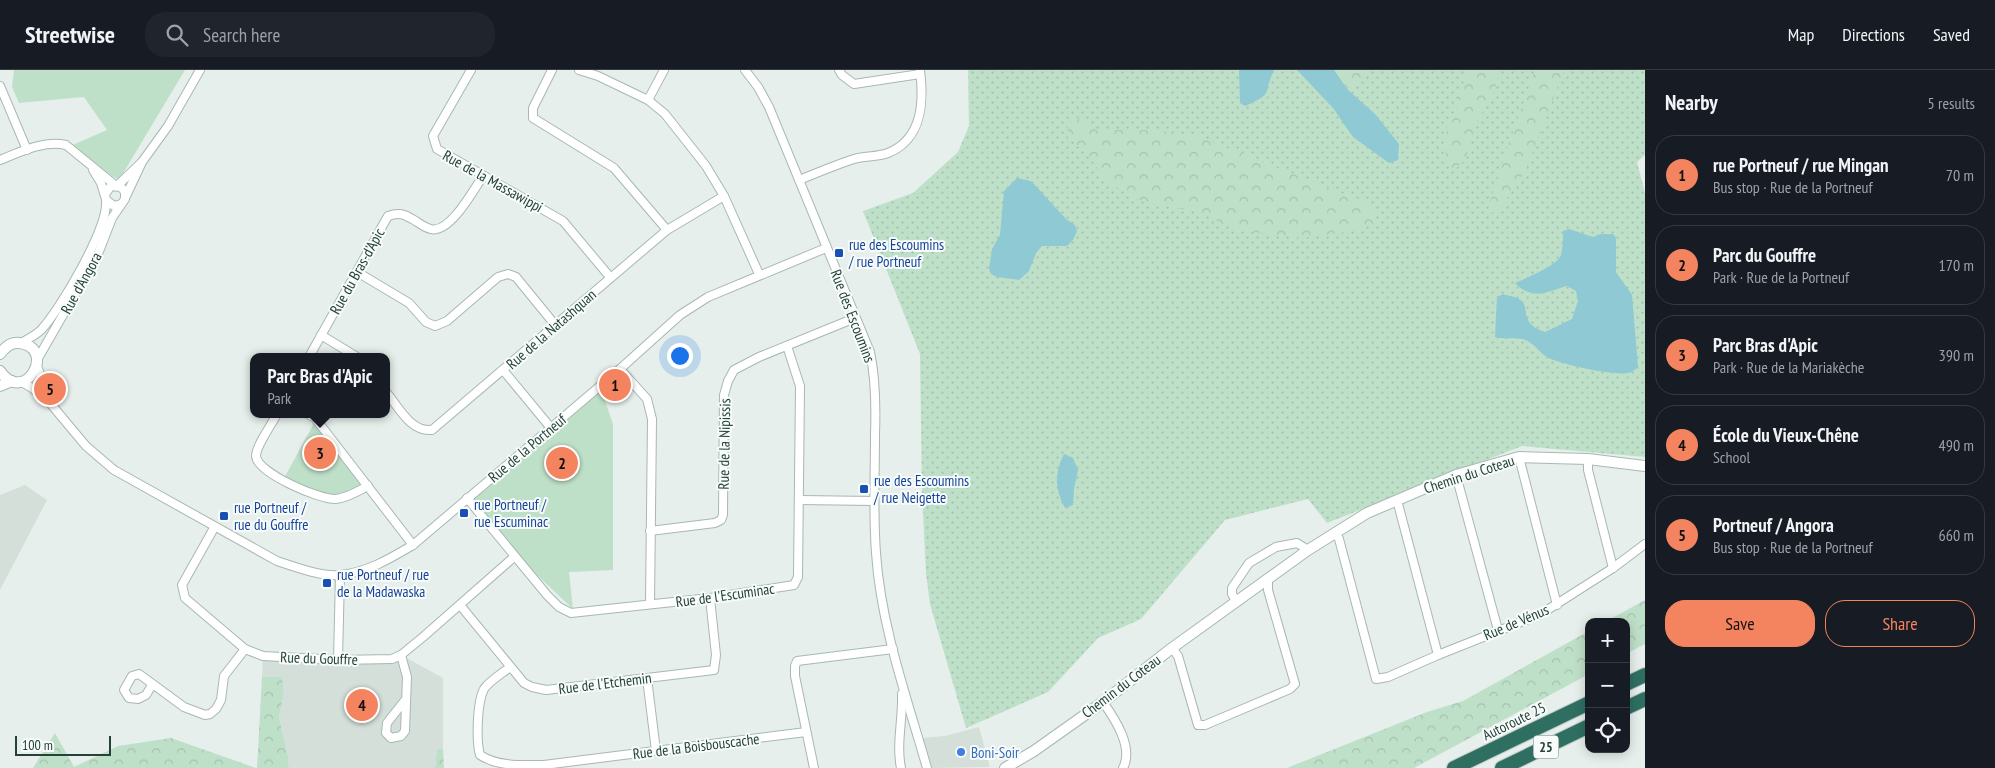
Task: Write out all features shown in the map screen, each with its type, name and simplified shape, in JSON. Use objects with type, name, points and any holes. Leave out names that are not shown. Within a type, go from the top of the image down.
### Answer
[{"type":"highway","points":[[1630,682],[1643,676]]},
{"type":"highway","points":[[1630,706],[1645,699]]},
{"type":"highway","name":"Autoroute 25","points":[[1454,768],[1585,705]]},
{"type":"highway","name":"25","points":[[1502,768],[1585,728]]},
{"type":"street","points":[[92,168],[101,183],[106,198],[114,206],[121,204],[142,162],[168,126],[200,70]]},
{"type":"street","name":"Rue de la Massawippi","points":[[471,70],[433,136],[437,149],[564,221],[610,276]]},
{"type":"street","points":[[552,70],[533,108],[533,118],[614,168],[667,230]]},
{"type":"street","points":[[579,70],[598,76],[648,100],[665,114],[706,166],[724,196],[759,274]]},
{"type":"street","points":[[648,100],[664,70]]},
{"type":"street","name":"Rue des Escoumins","points":[[745,70],[758,87],[769,107],[870,352],[876,386],[874,501],[876,554],[882,602],[893,649],[927,768]]},
{"type":"street","points":[[800,180],[854,159],[887,153],[903,145],[914,130],[922,108],[923,89],[920,72],[854,84],[842,75],[839,70]]},
{"type":"street","points":[[0,86],[27,150]]},
{"type":"street","points":[[0,160],[57,142],[66,145],[92,168],[124,189],[126,196]]},
{"type":"street","points":[[106,198],[106,190],[116,185],[142,162]]},
{"type":"street","name":"Rue du Bras-d'Apic","points":[[311,353],[388,216],[396,213],[403,214],[431,230],[439,229],[445,226],[459,212],[483,176]]},
{"type":"street","name":"Rue de la Natashquan","points":[[390,397],[412,425],[424,431],[432,430],[556,326],[610,276],[667,230],[724,196]]},
{"type":"street","name":"Rue d'Angora","points":[[22,343],[40,332],[79,273],[104,220],[107,210],[106,198]]},
{"type":"street","name":"Rue d'Angora","points":[[37,363],[98,254],[112,218],[121,204]]},
{"type":"street","name":"Rue de la Portneuf","points":[[16,381],[32,388],[50,403],[86,446],[114,470],[214,528],[277,561],[305,570],[340,575],[362,570],[386,561],[412,545],[620,369],[680,315],[708,297],[759,274],[826,248]]},
{"type":"street","points":[[356,272],[409,303],[426,322],[436,326],[447,321],[498,277],[508,274],[516,277],[556,326]]},
{"type":"street","name":"Rue de la Nipissis","points":[[650,531],[715,523],[721,520],[723,515],[724,395],[734,370],[759,357],[855,318]]},
{"type":"street","points":[[321,336],[350,353]]},
{"type":"street","points":[[0,354],[9,344],[22,343],[32,348],[37,363],[31,377],[0,386]]},
{"type":"street","name":"Rue de l'Escuminac","points":[[467,498],[514,557],[559,607],[571,613],[710,598],[794,585],[798,577],[800,386],[787,346]]},
{"type":"street","name":"Rue de la Portneuf","points":[[37,363],[50,403]]},
{"type":"street","points":[[620,369],[647,400],[652,419],[650,604]]},
{"type":"street","points":[[503,370],[551,428]]},
{"type":"street","points":[[0,371],[4,376],[16,381]]},
{"type":"street","points":[[275,418],[258,449],[256,456],[259,464],[284,480],[323,498],[337,499],[368,486]]},
{"type":"street","points":[[315,418],[412,545]]},
{"type":"street","points":[[1519,457],[1557,605]]},
{"type":"street","name":"Chemin du Coteau","points":[[1005,768],[1103,702],[1172,648],[1268,578],[1335,532],[1367,513],[1456,476],[1519,457],[1588,459],[1645,466]]},
{"type":"street","points":[[1588,459],[1588,470],[1613,568]]},
{"type":"street","points":[[1456,476],[1498,630]]},
{"type":"street","points":[[799,500],[874,501]]},
{"type":"street","points":[[1397,500],[1438,655]]},
{"type":"street","name":"Rue du Gouffre","points":[[214,528],[182,585],[185,598],[245,649],[263,656],[338,660],[392,659],[401,655],[514,557]]},
{"type":"street","name":"Rue de Vénus","points":[[1335,532],[1339,539],[1376,679],[1388,677],[1498,630],[1541,614],[1613,568],[1645,544]]},
{"type":"street","points":[[1236,601],[1232,594],[1232,588],[1249,563],[1276,547],[1297,543],[1308,550]]},
{"type":"street","points":[[338,660],[340,575]]},
{"type":"street","points":[[1172,648],[1178,656],[1198,725],[1205,725],[1290,689],[1295,684],[1268,590],[1268,578]]},
{"type":"street","name":"Rue de l'Etchemin","points":[[460,605],[524,683],[546,690],[714,670],[716,655],[710,598]]},
{"type":"street","points":[[152,685],[184,706],[205,715],[210,714],[216,709],[221,700],[224,676],[245,649]]},
{"type":"street","points":[[814,768],[795,676],[797,661],[893,649]]},
{"type":"street","points":[[401,655],[407,677],[405,732],[401,736],[391,738],[386,733],[387,723],[406,699]]},
{"type":"street","name":"Rue de la Boisbouscache","points":[[510,666],[487,685],[481,696],[478,748],[480,755],[486,759],[520,765],[544,765],[806,732]]},
{"type":"street","points":[[647,678],[656,751]]},
{"type":"street","name":"Rue des Escoumins","points":[[901,768],[898,745],[903,716],[902,682]]},
{"type":"street","points":[[1103,702],[1125,742],[1127,760],[1123,768]]},
{"type":"shaded area","points":[[25,485],[47,500],[0,590],[0,495]]},
{"type":"shaded area","points":[[401,655],[443,678],[443,749],[437,749],[435,768],[289,768],[279,717],[284,692],[282,677],[262,677],[263,656],[338,660]]},
{"type":"shaded area","points":[[979,727],[990,767],[932,768],[923,738],[945,736]]},
{"type":"green space","points":[[14,70],[185,70],[119,180],[68,147],[107,130],[84,97],[19,103],[12,87]]},
{"type":"green space","points":[[968,70],[1645,70],[1645,155],[1637,162],[1645,193],[1645,457],[1522,446],[1327,523],[1308,499],[1225,520],[1141,619],[1098,638],[1048,692],[966,728],[930,604],[926,573],[922,491],[920,354],[863,211],[913,193],[958,152],[969,126]]},
{"type":"green space","points":[[1334,70],[1372,70],[1347,89]]},
{"type":"green space","points":[[1467,70],[1501,70],[1493,94],[1477,122],[1465,160],[1455,169],[1445,165],[1447,127],[1456,110]]},
{"type":"green space","points":[[1535,70],[1564,70],[1525,172],[1497,213],[1490,212],[1489,205],[1501,166]]},
{"type":"green space","points":[[1073,116],[1099,130],[1148,130],[1194,135],[1367,203],[1376,214],[1375,223],[1354,231],[1302,238],[1238,230],[1198,212],[1144,202],[1107,182],[1086,151],[1068,138],[1067,120]]},
{"type":"green space","points":[[600,386],[613,424],[613,570],[569,572],[573,609],[517,556],[470,499]]},
{"type":"green space","points":[[315,418],[368,486],[337,499],[283,480]]},
{"type":"green space","points":[[1645,600],[1645,644],[1630,652],[1630,618],[1612,618]]},
{"type":"green space","points":[[1585,633],[1585,676],[1414,768],[1287,768],[1427,712],[1463,701]]},
{"type":"green space","points":[[262,677],[282,677],[284,692],[279,717],[289,768],[257,768]]},
{"type":"green space","points":[[55,733],[74,767],[118,746],[171,738],[256,768],[33,768]]},
{"type":"green space","points":[[437,749],[443,749],[444,768],[435,768]]},
{"type":"water","points":[[1239,70],[1274,70],[1264,95],[1245,106],[1240,103]]},
{"type":"water","points":[[1297,70],[1334,70],[1347,89],[1375,114],[1399,144],[1398,160],[1389,163],[1353,137],[1333,108]]},
{"type":"water","points":[[1017,178],[1031,181],[1066,219],[1075,225],[1077,231],[1073,240],[1067,246],[1042,246],[1036,253],[1029,271],[1019,280],[997,277],[991,274],[989,269],[992,249],[1000,235],[1004,191]]},
{"type":"water","points":[[1569,229],[1593,237],[1600,234],[1613,234],[1616,238],[1616,272],[1632,295],[1638,367],[1631,372],[1611,373],[1574,366],[1547,357],[1526,340],[1495,337],[1497,297],[1503,294],[1516,297],[1523,302],[1526,315],[1531,324],[1545,332],[1572,319],[1578,301],[1576,291],[1567,286],[1540,294],[1528,292],[1515,283],[1541,271],[1558,259],[1561,255],[1563,231]]},
{"type":"water","points":[[1064,454],[1073,458],[1078,470],[1073,505],[1065,508],[1059,495],[1057,481],[1057,475]]},
{"type":"place","name":"rue des Escoumins / rue Portneuf","points":[[839,253]]},
{"type":"place","name":"rue Portneuf / rue Mingan","points":[[615,385]]},
{"type":"place","name":"Portneuf / Angora","points":[[50,389]]},
{"type":"place","name":"Parc Bras d'Apic","points":[[320,453]]},
{"type":"place","name":"Parc du Gouffre","points":[[562,463]]},
{"type":"place","name":"rue des Escoumins / rue Neigette","points":[[864,489]]},
{"type":"place","name":"rue Portneuf / rue Escuminac","points":[[464,513]]},
{"type":"place","name":"rue Portneuf / rue du Gouffre","points":[[224,516]]},
{"type":"place","name":"rue Portneuf / rue de la Madawaska","points":[[327,583]]},
{"type":"place","name":"École du Vieux-Chêne","points":[[362,705]]},
{"type":"place","name":"Boni-Soir","points":[[961,752]]}]
